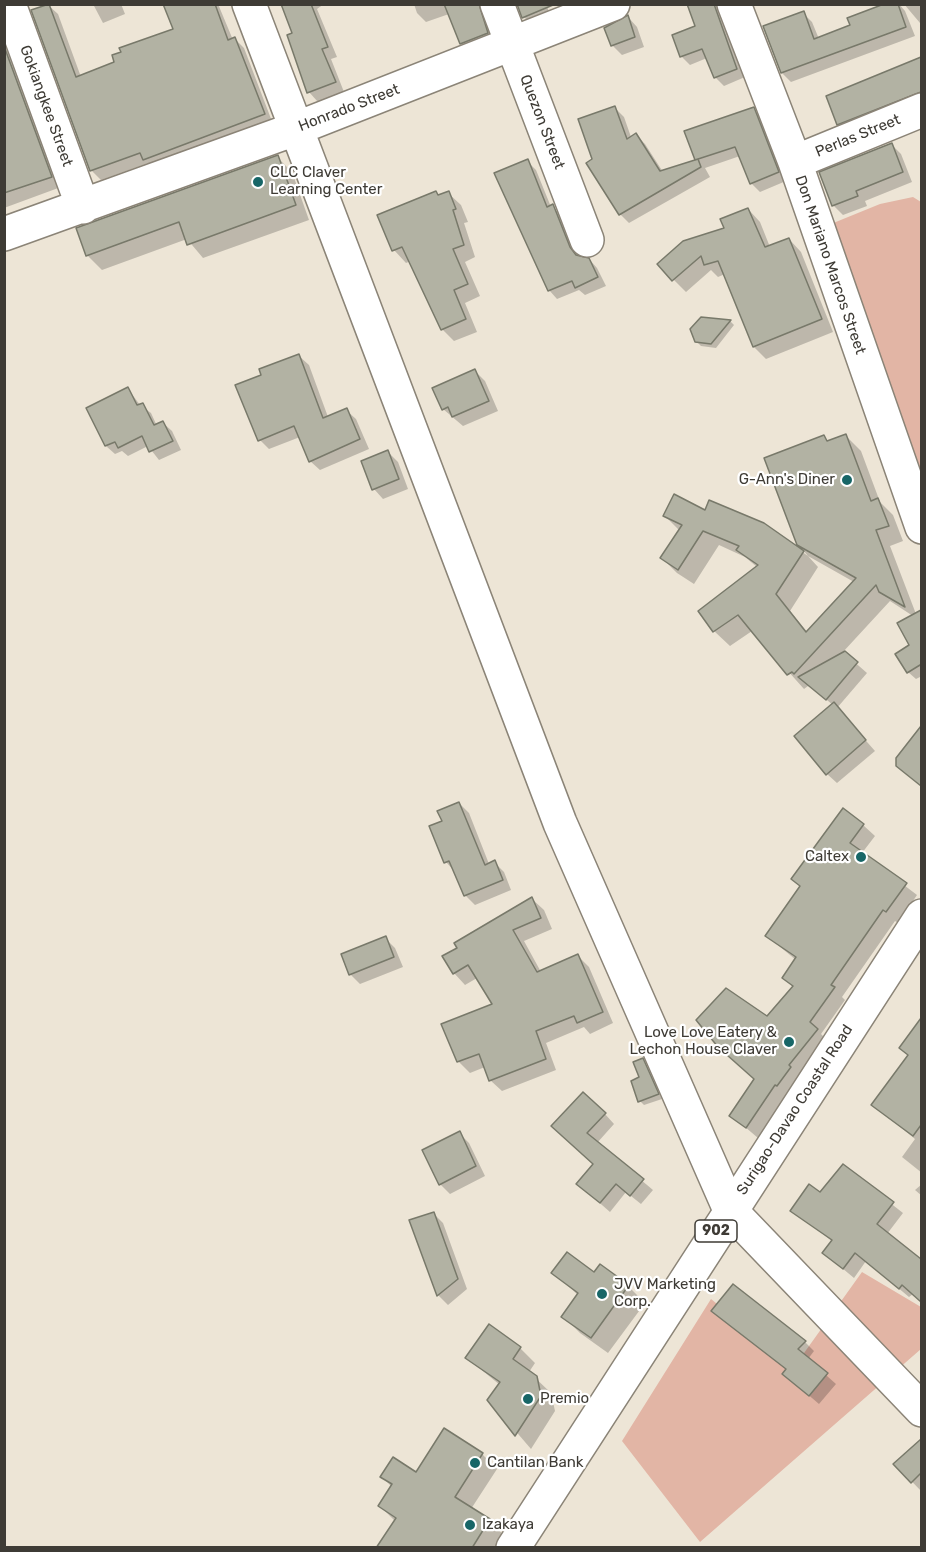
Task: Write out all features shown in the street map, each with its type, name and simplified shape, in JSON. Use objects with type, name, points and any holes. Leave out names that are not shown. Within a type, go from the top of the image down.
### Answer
[{"type":"main road","name":"Gokiangkee Street","points":[[9,4],[83,207]]},
{"type":"main road","points":[[249,4],[560,823],[730,1210],[921,1410]]},
{"type":"main road","name":"Quezon Street","points":[[497,4],[587,240]]},
{"type":"main road","name":"Honrado Street","points":[[4,234],[296,129],[613,4]]},
{"type":"main road","name":"Don Mariano Marcos Street","points":[[734,4],[795,162],[921,527]]},
{"type":"main road","name":"Perlas Street","points":[[795,162],[921,110]]},
{"type":"main road","name":"Surigao-Davao Coastal Road","points":[[513,1548],[921,916]]},
{"type":"shaded area","points":[[913,197],[921,202],[921,496],[826,226],[880,204]]},
{"type":"shaded area","points":[[862,1272],[921,1307],[921,1349],[700,1542],[622,1441],[711,1299],[794,1367]]},
{"type":"building","points":[[49,4],[76,77],[114,62],[112,55],[121,52],[119,48],[173,29],[163,4],[215,4],[228,40],[235,37],[265,114],[143,160],[140,153],[90,171],[31,10]]},
{"type":"building","points":[[281,4],[311,4],[328,47],[322,49],[336,82],[307,93],[287,35],[292,33]]},
{"type":"building","points":[[444,4],[479,4],[488,33],[460,44]]},
{"type":"building","points":[[517,4],[553,4],[553,5],[522,18]]},
{"type":"building","points":[[687,4],[714,4],[737,69],[714,78],[702,49],[680,57],[672,35],[695,26]]},
{"type":"building","points":[[884,4],[898,4],[906,27],[781,73],[763,26],[804,11],[814,39],[850,25],[847,18]]},
{"type":"building","points":[[628,15],[635,37],[611,46],[604,28]]},
{"type":"building","points":[[4,46],[52,177],[4,193]]},
{"type":"building","points":[[921,57],[921,92],[837,125],[826,96]]},
{"type":"building","points":[[615,106],[627,139],[636,133],[660,171],[698,159],[701,167],[619,215],[586,163],[592,159],[578,119]]},
{"type":"building","points":[[754,107],[779,172],[750,184],[735,147],[695,160],[684,131]]},
{"type":"building","points":[[892,143],[903,172],[856,191],[858,196],[832,206],[819,172]]},
{"type":"building","points":[[278,155],[296,205],[187,245],[179,222],[86,256],[76,228]]},
{"type":"building","points":[[528,159],[547,207],[553,204],[570,247],[576,255],[589,258],[598,277],[575,288],[572,281],[548,291],[494,173]]},
{"type":"building","points":[[436,191],[438,195],[449,191],[456,209],[453,210],[464,245],[453,249],[468,284],[454,290],[466,319],[441,330],[402,247],[392,251],[377,215]]},
{"type":"building","points":[[748,208],[765,247],[789,238],[822,319],[753,347],[718,261],[704,265],[701,256],[672,281],[657,264],[683,241],[724,228],[720,219]]},
{"type":"building","points":[[701,317],[731,320],[711,344],[695,342],[690,329]]},
{"type":"building","points":[[299,354],[323,418],[347,408],[360,439],[309,462],[294,426],[258,441],[235,385],[261,375],[259,369]]},
{"type":"building","points":[[475,369],[489,401],[452,417],[448,407],[442,410],[432,388]]},
{"type":"building","points":[[128,387],[137,405],[143,403],[154,425],[163,421],[173,441],[149,452],[142,436],[118,448],[115,442],[105,446],[86,408]]},
{"type":"building","points":[[846,434],[871,501],[878,498],[889,526],[876,530],[905,607],[879,592],[876,585],[794,674],[792,672],[787,675],[738,615],[713,632],[698,611],[758,565],[736,550],[739,546],[703,531],[678,570],[660,558],[682,525],[663,516],[674,494],[705,510],[709,500],[764,523],[804,551],[776,594],[806,632],[856,578],[797,545],[764,458],[824,435],[827,441]]},
{"type":"building","points":[[388,450],[399,479],[372,490],[361,461]]},
{"type":"building","points":[[921,610],[921,667],[920,665],[907,673],[895,654],[909,645],[897,623]]},
{"type":"building","points":[[845,651],[858,662],[826,700],[798,677]]},
{"type":"building","points":[[834,702],[866,740],[826,775],[794,736]]},
{"type":"building","points":[[921,726],[921,786],[896,766],[896,758]]},
{"type":"building","points":[[459,802],[485,865],[495,860],[503,880],[464,896],[449,861],[444,863],[429,826],[442,821],[437,811]]},
{"type":"building","points":[[843,808],[864,824],[850,843],[907,883],[886,912],[883,910],[831,985],[835,987],[810,1022],[818,1029],[789,1065],[791,1067],[777,1086],[775,1085],[746,1128],[729,1116],[754,1079],[718,1047],[696,1020],[726,988],[767,1016],[793,986],[782,978],[796,957],[765,936],[800,886],[791,879]]},
{"type":"building","points":[[532,897],[541,918],[513,930],[537,972],[578,954],[603,1012],[577,1023],[574,1016],[536,1031],[546,1059],[489,1081],[479,1054],[457,1062],[441,1024],[492,1004],[468,965],[453,974],[442,956],[457,948],[454,943]]},
{"type":"building","points":[[386,936],[394,957],[349,975],[341,954]]},
{"type":"building","points":[[921,1018],[921,1125],[913,1136],[871,1105],[908,1055],[899,1048]]},
{"type":"building","points":[[643,1058],[659,1094],[638,1102],[631,1081],[639,1077],[633,1062]]},
{"type":"building","points":[[583,1092],[606,1113],[587,1133],[644,1179],[630,1196],[616,1184],[600,1203],[576,1184],[593,1164],[551,1126]]},
{"type":"building","points":[[460,1131],[476,1166],[439,1185],[422,1150]]},
{"type":"building","points":[[843,1164],[894,1202],[877,1224],[921,1259],[921,1302],[902,1285],[899,1289],[855,1253],[843,1269],[822,1253],[832,1240],[790,1211],[809,1184],[820,1192]]},
{"type":"building","points":[[434,1212],[458,1279],[437,1296],[409,1220]]},
{"type":"building","points":[[567,1252],[594,1272],[600,1264],[629,1285],[591,1338],[561,1317],[578,1293],[551,1273]]},
{"type":"building","points":[[733,1284],[806,1341],[798,1349],[828,1373],[809,1396],[782,1374],[786,1369],[711,1311]]},
{"type":"building","points":[[489,1324],[521,1347],[513,1359],[537,1376],[541,1396],[515,1436],[487,1400],[500,1382],[465,1358]]},
{"type":"building","points":[[444,1428],[483,1453],[455,1497],[490,1519],[472,1548],[376,1548],[396,1518],[378,1506],[392,1484],[380,1477],[393,1457],[416,1472]]},
{"type":"building","points":[[921,1439],[921,1473],[911,1483],[893,1464]]},
{"type":"place","name":"CLC Claver Learning Center","points":[[258,182]]},
{"type":"place","name":"G-Ann's Diner","points":[[847,480]]},
{"type":"place","name":"Caltex","points":[[861,857]]},
{"type":"place","name":"Love Love Eatery & Lechon House Claver","points":[[789,1042]]},
{"type":"place","name":"JVV Marketing Corp.","points":[[602,1294]]},
{"type":"place","name":"Premio","points":[[528,1399]]},
{"type":"place","name":"Cantilan Bank","points":[[475,1463]]},
{"type":"place","name":"Izakaya","points":[[470,1525]]}]
